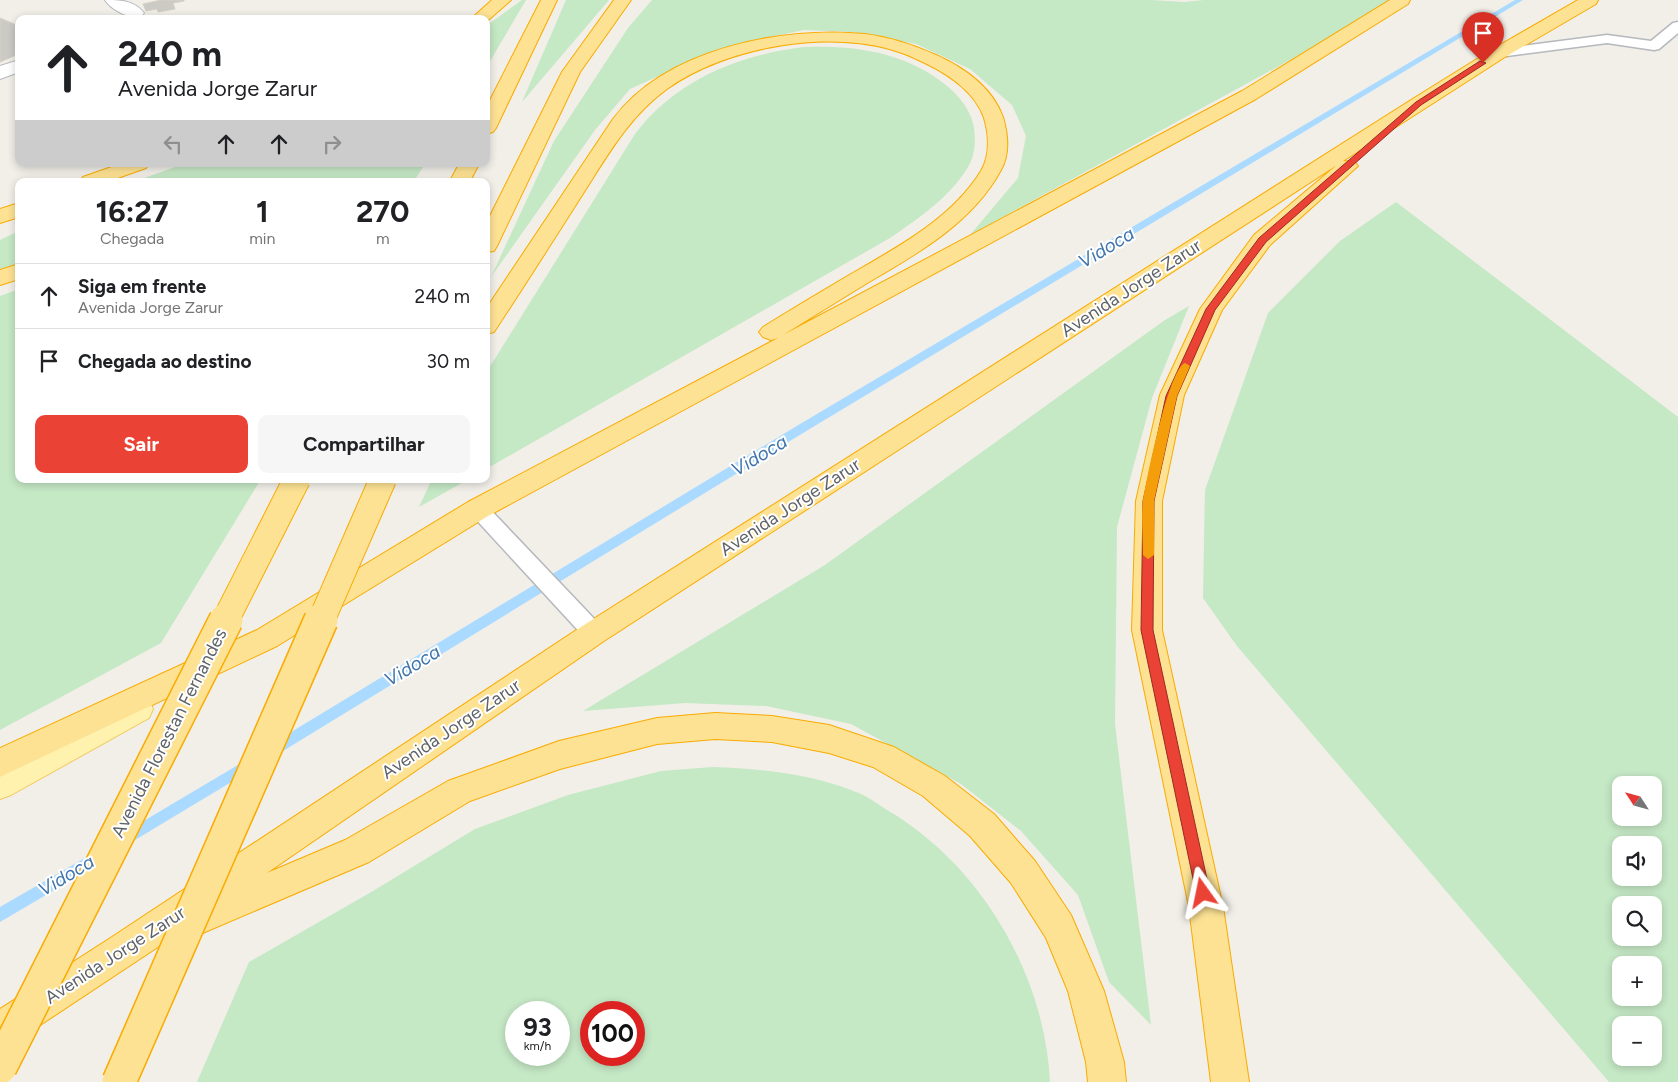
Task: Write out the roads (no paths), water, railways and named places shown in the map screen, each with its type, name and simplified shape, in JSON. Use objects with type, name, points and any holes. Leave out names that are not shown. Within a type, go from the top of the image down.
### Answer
[{"type":"highway","points":[[484,15],[503,0]]},
{"type":"highway","points":[[490,120],[549,0]]},
{"type":"highway","points":[[490,238],[571,72],[623,0]]},
{"type":"highway","points":[[478,509],[1249,95],[1402,0]]},
{"type":"highway","name":"Avenida Jorge Zarur","points":[[0,1030],[125,949],[594,633],[1418,104],[1499,53],[1590,0]]},
{"type":"highway","points":[[0,763],[267,638],[909,248],[944,224],[971,197],[992,170],[997,152],[998,134],[994,117],[985,100],[954,71],[934,59],[915,51],[872,40],[825,36],[777,40],[709,60],[679,74],[653,91],[631,110],[614,131],[490,322]]},
{"type":"highway","points":[[1230,1082],[1206,907],[1147,630],[1149,501],[1172,396],[1211,309],[1262,240],[1418,104]]},
{"type":"highway","points":[[99,178],[130,167]]},
{"type":"highway","points":[[0,217],[15,211]]},
{"type":"highway","points":[[0,278],[15,272]]},
{"type":"highway","name":"Avenida Florestan Fernandes","points":[[0,1068],[295,483]]},
{"type":"highway","points":[[119,1082],[381,483]]},
{"type":"highway","points":[[125,949],[357,851],[459,791],[559,755],[657,731],[715,726],[772,729],[828,739],[883,757],[934,786],[982,825],[1023,872],[1059,927],[1086,991],[1105,1062],[1107,1082]]},
{"type":"main road","points":[[0,786],[267,638]]},
{"type":"street","points":[[113,0],[128,15]]},
{"type":"street","points":[[0,73],[15,67]]},
{"type":"lane","points":[[1499,53],[1606,39],[1654,46],[1678,26]]},
{"type":"lane","points":[[478,509],[594,633]]},
{"type":"waterway","name":"Vidoca","points":[[273,750],[799,430],[1520,0]]},
{"type":"waterway","name":"Vidoca","points":[[125,839],[248,765]]},
{"type":"waterway","name":"Vidoca","points":[[0,915],[97,857]]}]
